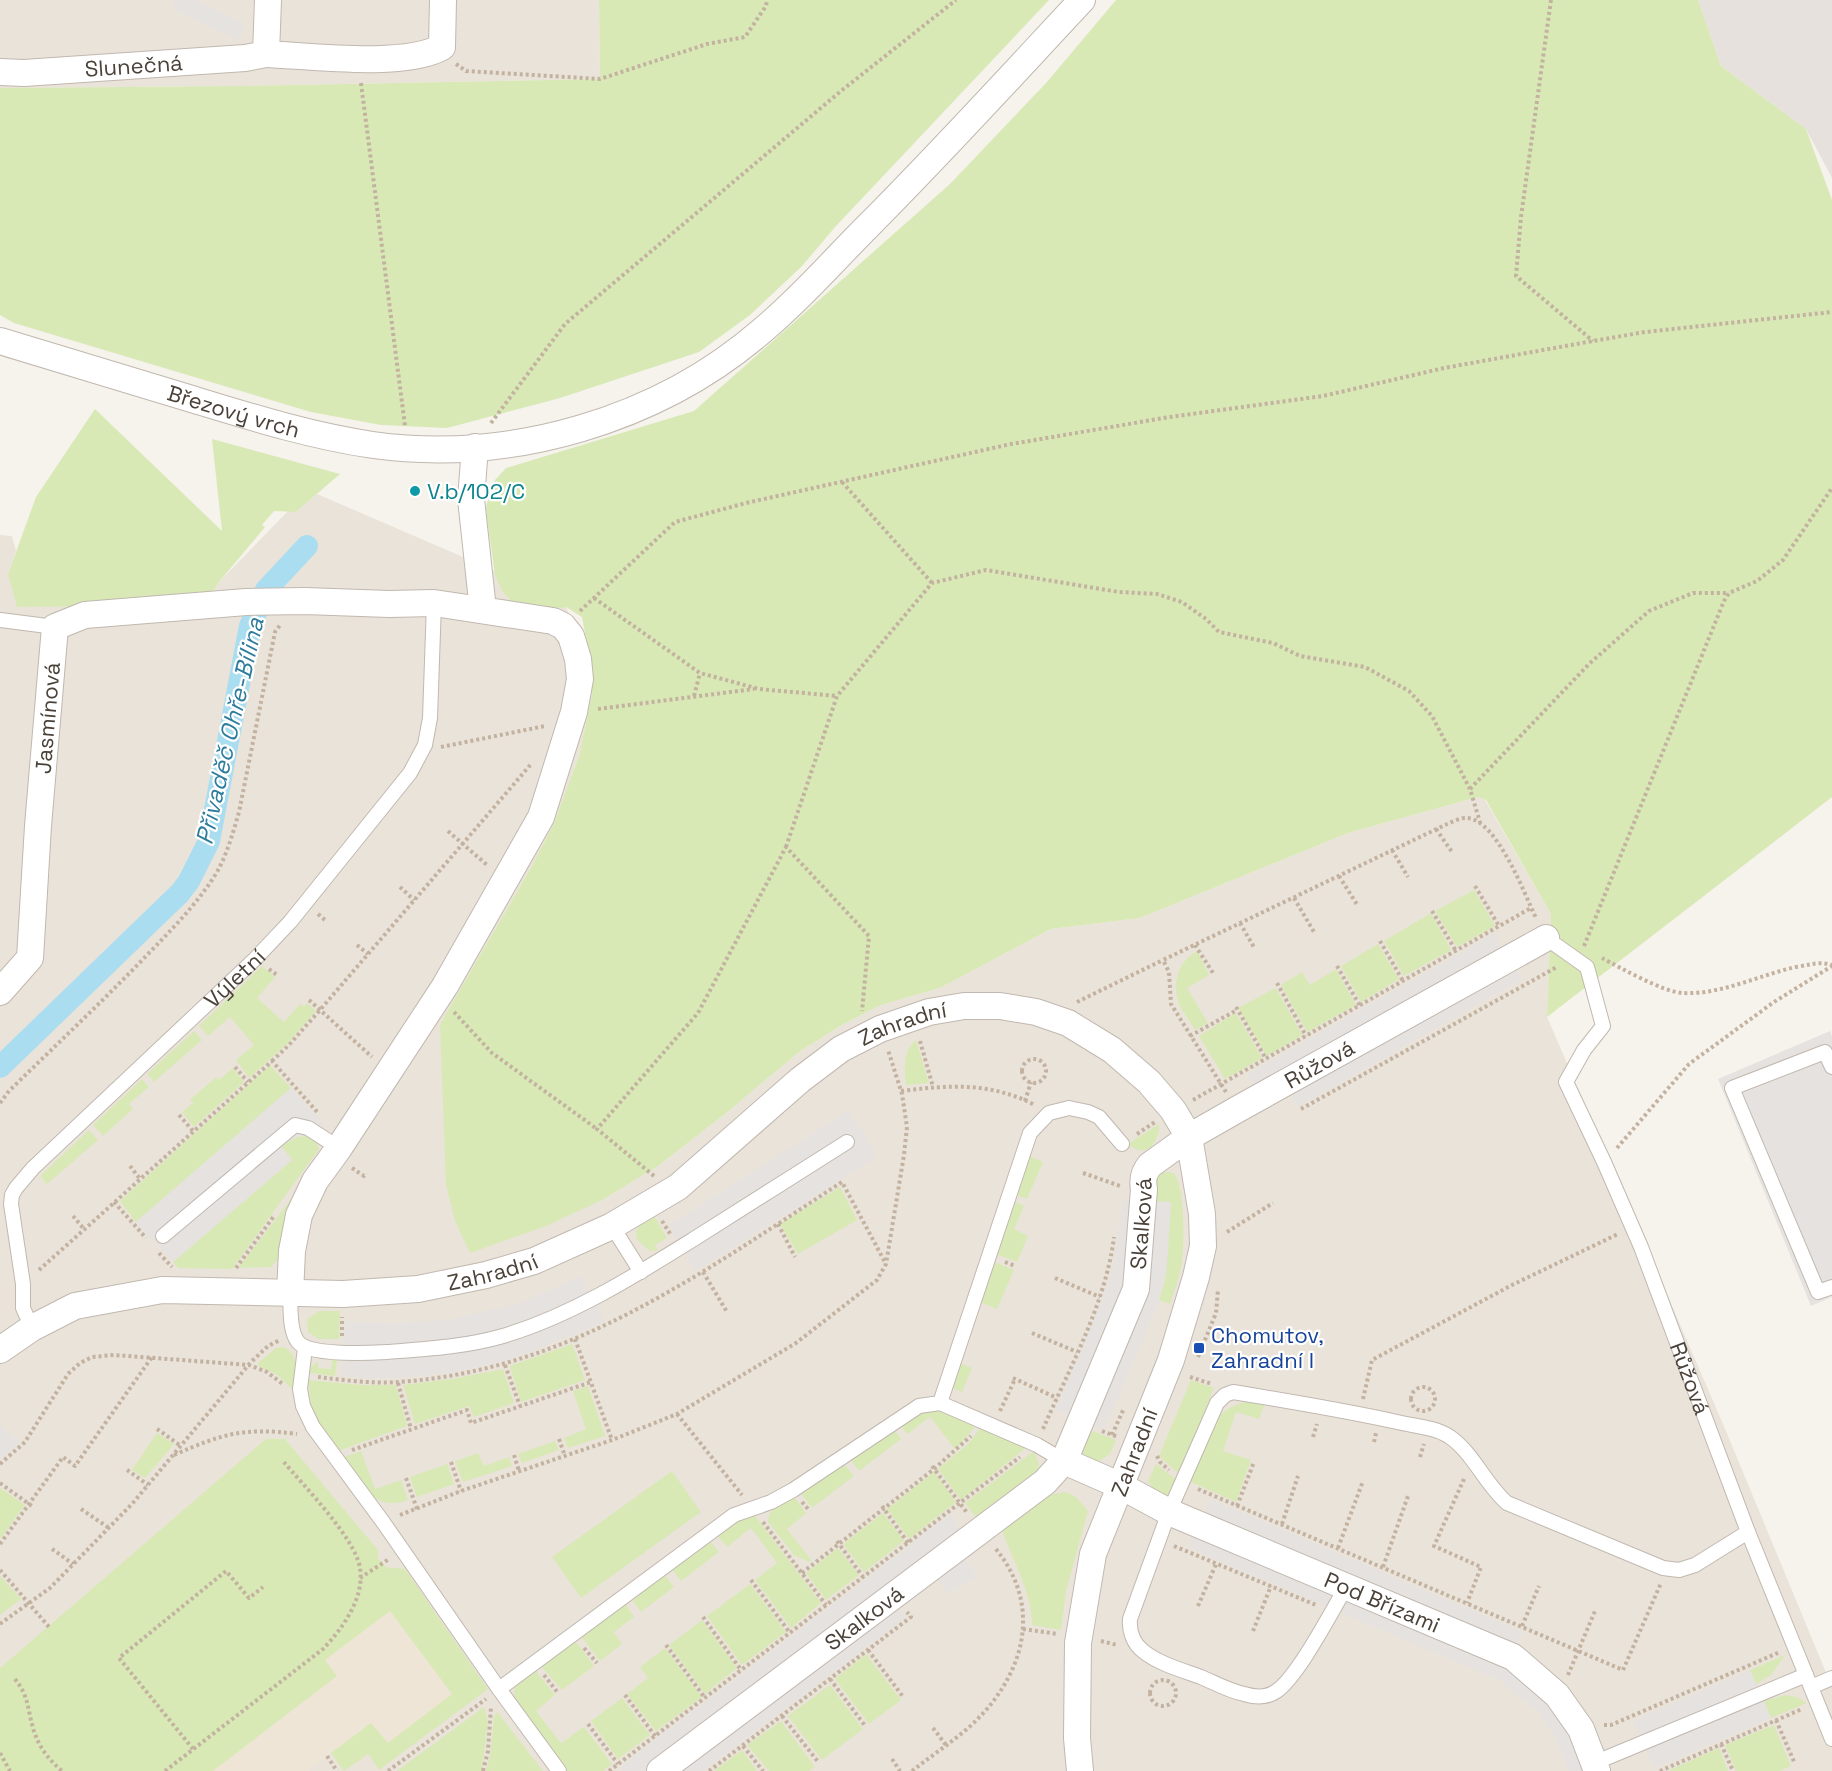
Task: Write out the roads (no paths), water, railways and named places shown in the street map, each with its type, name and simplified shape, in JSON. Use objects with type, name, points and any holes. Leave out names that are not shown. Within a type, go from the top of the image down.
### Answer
[{"type":"street","points":[[266,54],[268,0]]},
{"type":"street","name":"Slunečná","points":[[0,72],[245,58],[266,54],[385,60],[431,53],[442,47],[443,0]]},
{"type":"street","name":"Březový vrch","points":[[0,341],[269,423],[330,438],[376,445],[429,449],[480,438],[512,443],[595,424],[655,400],[687,384],[718,365],[765,329],[898,196],[1082,0]]},
{"type":"street","points":[[480,438],[471,499],[483,610]]},
{"type":"street","points":[[55,627],[85,615],[246,602],[434,603],[554,621],[563,626],[572,636],[580,679],[573,712],[542,817],[439,996],[334,1144],[299,1215],[292,1251],[290,1293]]},
{"type":"street","name":"Jasmínová","points":[[0,992],[30,958],[38,826],[55,627]]},
{"type":"street","name":"Růžová","points":[[1189,1137],[1546,939]]},
{"type":"street","name":"Zahradní","points":[[0,1350],[32,1328],[75,1306],[162,1290],[343,1293],[418,1289],[486,1275],[534,1261],[612,1226],[661,1197],[800,1080],[841,1049],[880,1029],[929,1012],[964,1006],[1000,1006],[1036,1012],[1068,1023],[1112,1050],[1149,1082],[1173,1110],[1189,1137],[1202,1214],[1203,1246],[1171,1360],[1093,1554],[1078,1643],[1077,1738],[1080,1771]]},
{"type":"street","name":"Skalková","points":[[660,1771],[1045,1482],[1064,1461],[1136,1289],[1132,1187],[1143,1181],[1150,1165],[1189,1137]]},
{"type":"street","points":[[1064,1461],[1121,1486]]},
{"type":"street","name":"Pod Břízami","points":[[1121,1486],[1169,1512],[1513,1657],[1557,1695],[1581,1729],[1596,1767]]},
{"type":"lane","name":"Výletní","points":[[32,1328],[23,1308],[23,1284],[11,1204],[12,1195],[33,1168],[255,959],[290,922],[411,773],[425,745],[430,718],[434,603]]},
{"type":"lane","points":[[0,620],[55,627]]},
{"type":"lane","name":"Růžová","points":[[1546,939],[1578,953],[1587,967],[1603,1026],[1584,1050],[1566,1082],[1641,1247],[1748,1532],[1832,1739]]},
{"type":"lane","points":[[1832,1067],[1825,1052],[1732,1088],[1818,1292],[1832,1287]]},
{"type":"lane","points":[[940,1403],[1030,1133],[1049,1113],[1070,1108],[1099,1117],[1122,1144]]},
{"type":"lane","points":[[163,1236],[295,1125],[308,1128],[334,1144]]},
{"type":"lane","points":[[290,1293],[294,1332],[297,1342],[305,1348],[340,1353],[375,1353],[445,1348],[502,1336],[554,1318],[640,1272],[848,1142]]},
{"type":"lane","points":[[612,1226],[640,1272]]},
{"type":"lane","points":[[305,1348],[300,1389],[303,1406],[320,1436],[559,1771]]},
{"type":"lane","points":[[1346,1587],[1289,1680],[1272,1694],[1258,1696],[1243,1694],[1155,1659],[1135,1642],[1129,1627],[1130,1618],[1169,1512],[1217,1403],[1225,1395],[1233,1392],[1428,1428],[1448,1436],[1462,1447],[1495,1493],[1507,1503],[1667,1568],[1679,1570],[1695,1565],[1748,1532]]},
{"type":"lane","points":[[499,1689],[734,1515],[771,1502],[792,1490],[919,1406],[940,1403],[1036,1445],[1064,1461]]},
{"type":"lane","points":[[1596,1767],[1808,1681],[1832,1678]]},
{"type":"waterway","name":"Přivaděč Ohře-Bílina","points":[[0,1067],[180,893],[189,881],[209,841],[250,626],[266,590],[307,546]]},
{"type":"place","name":"V.b/102/C","points":[[415,491]]},
{"type":"place","name":"Chomutov, Zahradní I","points":[[1199,1348]]}]
